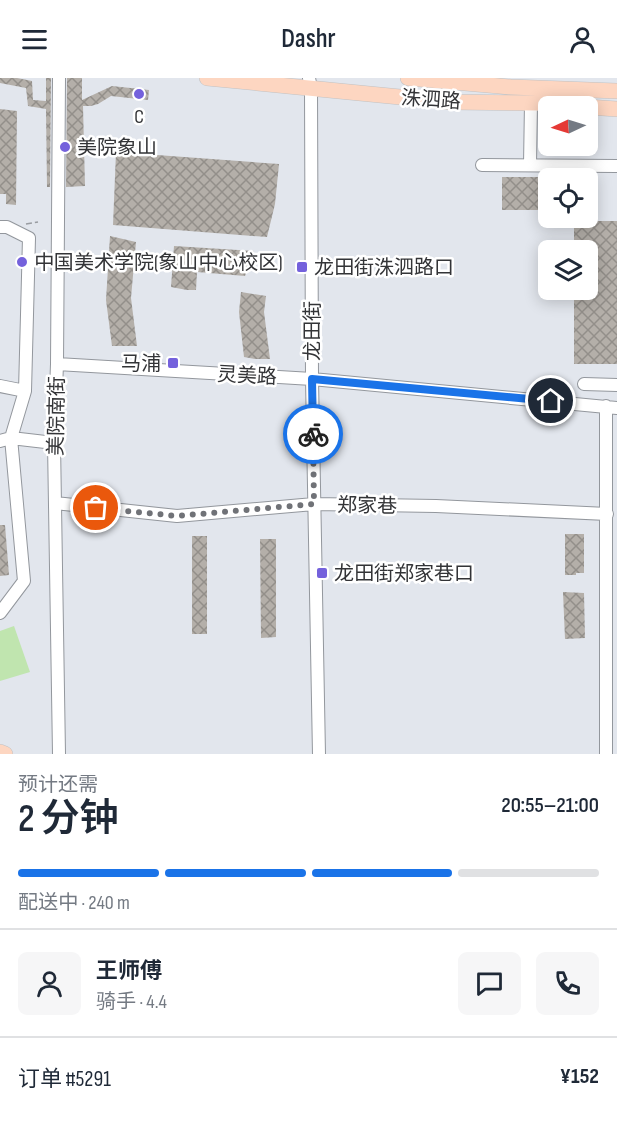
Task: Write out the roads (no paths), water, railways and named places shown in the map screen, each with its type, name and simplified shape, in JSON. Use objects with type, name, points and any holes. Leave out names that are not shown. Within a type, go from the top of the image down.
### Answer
[{"type":"main road","name":"洙泗路","points":[[207,78],[310,83],[451,102],[538,103]]},
{"type":"main road","name":"洙泗路","points":[[408,78],[525,83],[617,91]]},
{"type":"main road","points":[[598,108],[617,109]]},
{"type":"main road","points":[[0,752],[5,754]]},
{"type":"street","name":"美院南街","points":[[58,754],[54,443],[57,364],[59,78]]},
{"type":"street","name":"龙田街","points":[[310,83],[312,379],[319,754]]},
{"type":"street","points":[[530,165],[531,103]]},
{"type":"street","points":[[482,165],[617,166]]},
{"type":"street","points":[[0,227],[7,227],[29,238],[26,391],[6,440],[24,581],[0,613]]},
{"type":"street","name":"灵美路","points":[[57,364],[312,379],[611,407]]},
{"type":"street","points":[[584,384],[617,386]]},
{"type":"street","points":[[0,386],[26,391]]},
{"type":"street","points":[[606,754],[612,724],[607,514],[611,407]]},
{"type":"street","points":[[6,440],[54,443]]},
{"type":"street","name":"郑家巷","points":[[55,503],[177,516],[314,504],[436,506],[607,514]]},
{"type":"place","name":"C","points":[[139,94]]},
{"type":"place","name":"美院象山","points":[[65,147]]},
{"type":"place","name":"中国美术学院(象山中心校区)","points":[[22,262]]},
{"type":"place","name":"龙田街洙泗路口","points":[[302,267]]},
{"type":"place","name":"马浦","points":[[173,363]]},
{"type":"place","name":"龙田街郑家巷口","points":[[322,573]]}]
